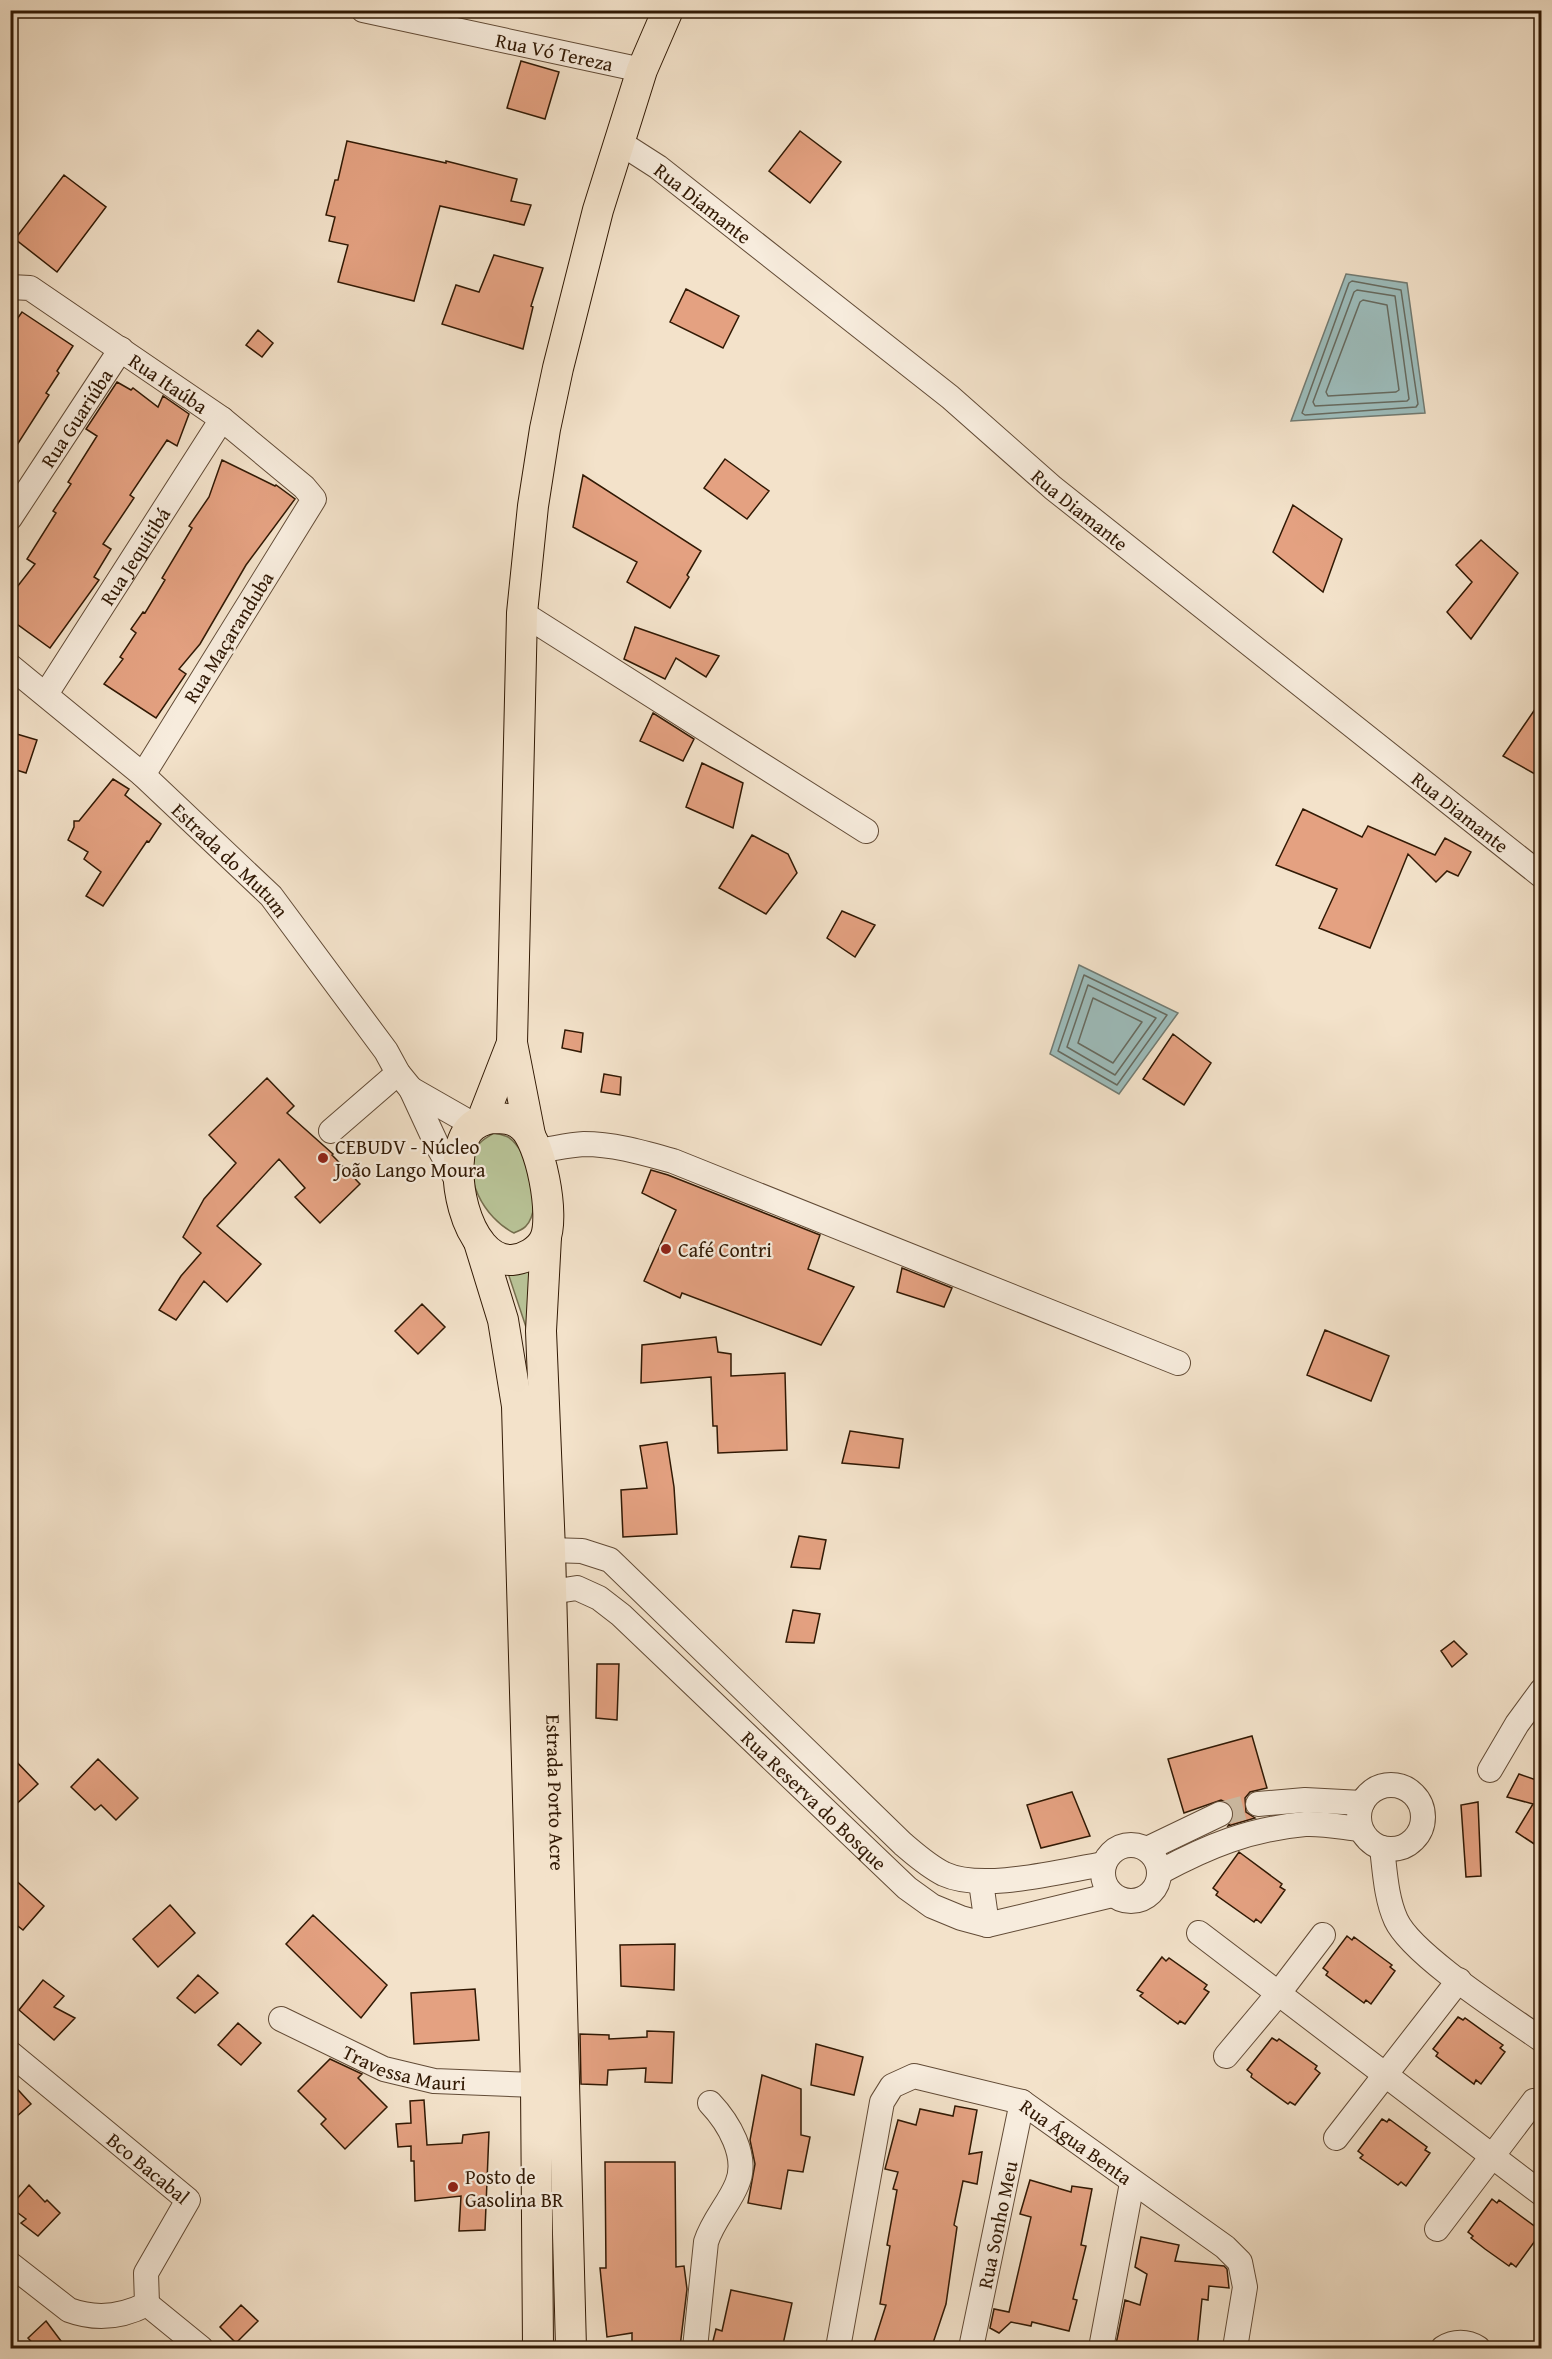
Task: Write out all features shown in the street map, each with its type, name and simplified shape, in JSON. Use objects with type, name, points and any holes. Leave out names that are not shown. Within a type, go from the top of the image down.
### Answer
[{"type":"main road","points":[[512,1043],[478,1123],[467,1132],[460,1148],[459,1184],[464,1209],[472,1231],[479,1242],[498,1258],[512,1260],[526,1256],[538,1248],[546,1237],[548,1214],[544,1179],[533,1143],[512,1043],[522,613],[533,506],[545,429],[598,210],[642,70],[668,10]]},
{"type":"main road","points":[[478,1123],[507,1118],[524,1127],[533,1143]]},
{"type":"main road","name":"Estrada Porto Acre","points":[[546,1237],[542,1331],[571,2349]]},
{"type":"main road","name":"Estrada Porto Acre","points":[[479,1242],[503,1320],[517,1406],[536,2085],[538,2349]]},
{"type":"street","name":"Rua Vó Tereza","points":[[363,10],[642,70]]},
{"type":"street","name":"Rua Diamante","points":[[619,142],[658,167],[950,397],[1053,488],[1542,876]]},
{"type":"street","name":"Rua Itaúba","points":[[10,286],[30,288],[222,419],[304,487],[314,498]]},
{"type":"street","name":"Rua Guariúba","points":[[10,518],[121,349]]},
{"type":"street","name":"Rua Jequitibá","points":[[46,694],[222,419]]},
{"type":"street","name":"Rua Maçaranduba","points":[[143,775],[314,498]]},
{"type":"street","points":[[522,613],[866,831]]},
{"type":"street","name":"Estrada do Mutum","points":[[10,666],[143,775],[271,896],[386,1051],[405,1081],[459,1184]]},
{"type":"street","points":[[331,1131],[405,1081],[478,1123]]},
{"type":"street","points":[[533,1143],[606,1146],[639,1151],[673,1161],[1178,1363]]},
{"type":"street","name":"Rua Reserva do Bosque","points":[[550,1550],[582,1551],[610,1560],[903,1844],[924,1862],[946,1875],[981,1882],[1104,1864]]},
{"type":"street","name":"Rua Reserva do Bosque","points":[[551,1592],[577,1588],[599,1598],[621,1615],[907,1888],[932,1906],[961,1918],[987,1925],[1042,1914],[1113,1895],[1125,1901],[1138,1901],[1150,1895],[1158,1885],[1160,1872]]},
{"type":"street","points":[[1490,1770],[1517,1724],[1542,1690]]},
{"type":"street","points":[[1387,1785],[1403,1788],[1415,1797],[1422,1810],[1422,1826],[1414,1840],[1391,1848],[1369,1841],[1360,1828],[1358,1815],[1362,1803],[1372,1791],[1387,1785]]},
{"type":"street","points":[[1258,1804],[1305,1800],[1362,1803]]},
{"type":"street","points":[[1147,1849],[1220,1814]]},
{"type":"street","points":[[1113,1895],[1102,1876],[1104,1864],[1110,1853],[1121,1846],[1135,1845],[1147,1849],[1156,1859],[1160,1872],[1204,1849],[1250,1833],[1306,1824],[1360,1828]]},
{"type":"street","points":[[1391,1848],[1386,1876],[1389,1897],[1397,1921],[1407,1939],[1458,1980],[1542,2040]]},
{"type":"street","points":[[1032,1876],[1042,1914]]},
{"type":"street","points":[[981,1882],[987,1925]]},
{"type":"street","points":[[1199,1933],[1542,2194]]},
{"type":"street","points":[[1226,2056],[1323,1935]]},
{"type":"street","points":[[1336,2138],[1458,1980]]},
{"type":"street","name":"Travessa Mauri","points":[[281,2019],[384,2069],[434,2081],[536,2085]]},
{"type":"street","name":"Bco Bacabal","points":[[10,2053],[188,2200],[146,2273],[147,2304]]},
{"type":"street","name":"Rua Água Benta","points":[[838,2349],[882,2102],[892,2086],[914,2076],[1022,2102],[1132,2183],[1225,2247],[1240,2262],[1245,2287],[1235,2349]]},
{"type":"street","points":[[1437,2229],[1534,2101]]},
{"type":"street","name":"Rua Sonho Meu","points":[[971,2349],[1022,2102]]},
{"type":"street","points":[[695,2349],[706,2242],[709,2231],[738,2183],[740,2170],[733,2134],[723,2116],[710,2103]]},
{"type":"street","points":[[1101,2349],[1132,2183]]},
{"type":"street","points":[[10,2264],[69,2310],[79,2314],[104,2316],[129,2314],[147,2304],[201,2349]]},
{"type":"green space","points":[[494,1133],[508,1137],[516,1144],[532,1179],[534,1206],[531,1217],[525,1227],[514,1233],[493,1218],[478,1195],[474,1182],[472,1169],[474,1156],[479,1144]]},
{"type":"green space","points":[[532,1262],[529,1336],[506,1267]]},
{"type":"water","points":[[1346,274],[1407,283],[1425,413],[1291,421]]},
{"type":"water","points":[[1079,965],[1178,1013],[1119,1094],[1050,1054]]},
{"type":"building","points":[[521,61],[559,72],[545,119],[507,108]]},
{"type":"building","points":[[800,131],[841,162],[810,203],[769,171]]},
{"type":"building","points":[[347,141],[446,163],[446,161],[517,179],[511,201],[531,205],[524,225],[440,206],[414,301],[338,282],[348,245],[329,241],[335,217],[326,215],[335,180],[338,180]]},
{"type":"building","points":[[64,175],[106,207],[57,272],[15,239]]},
{"type":"building","points":[[494,255],[543,268],[531,306],[533,307],[523,349],[442,324],[456,285],[479,292]]},
{"type":"building","points":[[686,289],[739,316],[723,348],[670,322]]},
{"type":"building","points":[[22,312],[73,346],[46,393],[49,395],[10,456],[10,329]]},
{"type":"building","points":[[258,330],[273,343],[262,357],[246,345]]},
{"type":"building","points":[[117,382],[131,390],[133,388],[158,407],[163,396],[189,414],[177,446],[167,440],[130,495],[134,498],[103,544],[111,549],[94,577],[99,580],[50,648],[10,619],[10,596],[35,564],[27,559],[56,513],[53,511],[71,484],[68,482],[97,436],[86,429]]},
{"type":"building","points":[[725,459],[769,491],[747,519],[704,488]]},
{"type":"building","points":[[222,460],[276,485],[295,499],[246,565],[200,644],[179,669],[186,674],[156,718],[104,684],[123,659],[120,657],[136,633],[131,629],[143,612],[145,613],[165,580],[162,578],[192,528],[189,526],[209,497]]},
{"type":"building","points":[[583,475],[701,551],[687,575],[689,577],[670,608],[627,582],[637,562],[573,527]]},
{"type":"building","points":[[1293,505],[1342,539],[1323,592],[1273,552]]},
{"type":"building","points":[[1481,540],[1518,573],[1471,639],[1447,612],[1472,582],[1456,565]]},
{"type":"building","points":[[635,627],[719,656],[706,677],[676,658],[665,679],[624,659]]},
{"type":"building","points":[[1542,699],[1542,778],[1503,756]]},
{"type":"building","points":[[653,713],[694,739],[683,761],[640,741]]},
{"type":"building","points":[[10,732],[37,740],[26,773],[10,768]]},
{"type":"building","points":[[702,763],[743,783],[733,828],[686,807]]},
{"type":"building","points":[[113,779],[129,789],[125,795],[161,824],[103,906],[86,896],[101,872],[84,859],[88,852],[68,840],[74,827],[74,821],[79,821]]},
{"type":"building","points":[[1303,809],[1362,837],[1368,826],[1435,855],[1445,838],[1471,852],[1458,876],[1447,871],[1436,882],[1408,854],[1370,948],[1319,928],[1337,889],[1276,865]]},
{"type":"building","points":[[752,835],[788,854],[797,873],[766,914],[719,888]]},
{"type":"building","points":[[842,911],[875,925],[855,957],[827,938]]},
{"type":"building","points":[[565,1030],[583,1033],[581,1052],[562,1048]]},
{"type":"building","points":[[1173,1034],[1211,1063],[1184,1105],[1143,1079]]},
{"type":"building","points":[[604,1074],[621,1077],[620,1095],[601,1092]]},
{"type":"building","points":[[267,1078],[294,1106],[287,1113],[333,1154],[360,1184],[320,1223],[295,1197],[305,1188],[279,1159],[217,1226],[261,1264],[227,1302],[204,1281],[176,1320],[159,1310],[181,1276],[201,1253],[183,1237],[204,1199],[236,1163],[209,1135]]},
{"type":"building","points":[[651,1170],[820,1235],[808,1269],[854,1287],[821,1345],[682,1293],[680,1298],[644,1281],[676,1210],[642,1193]]},
{"type":"building","points":[[902,1268],[952,1288],[944,1307],[897,1292]]},
{"type":"building","points":[[422,1304],[445,1327],[418,1354],[395,1331]]},
{"type":"building","points":[[1325,1330],[1389,1356],[1371,1401],[1307,1375]]},
{"type":"building","points":[[716,1337],[718,1352],[731,1354],[731,1376],[785,1373],[787,1450],[718,1453],[717,1426],[713,1426],[711,1377],[641,1383],[642,1345]]},
{"type":"building","points":[[850,1431],[903,1439],[899,1468],[842,1463]]},
{"type":"building","points":[[667,1442],[674,1487],[677,1534],[623,1537],[621,1490],[647,1488],[640,1446]]},
{"type":"building","points":[[799,1536],[826,1540],[820,1569],[791,1567]]},
{"type":"building","points":[[793,1610],[820,1614],[814,1643],[786,1642]]},
{"type":"building","points":[[1454,1641],[1467,1654],[1452,1667],[1441,1651]]},
{"type":"building","points":[[597,1664],[619,1664],[617,1720],[596,1718]]},
{"type":"building","points":[[1252,1736],[1267,1788],[1250,1792],[1245,1798],[1246,1812],[1255,1818],[1228,1826],[1234,1816],[1233,1808],[1221,1800],[1184,1813],[1168,1759]]},
{"type":"building","points":[[10,1755],[38,1784],[10,1810]]},
{"type":"building","points":[[98,1759],[138,1798],[116,1820],[101,1805],[95,1810],[71,1787]]},
{"type":"building","points":[[1519,1774],[1542,1782],[1542,1849],[1516,1832],[1533,1804],[1507,1797]]},
{"type":"building","points":[[1072,1792],[1090,1836],[1041,1848],[1027,1805]]},
{"type":"building","points":[[1478,1802],[1481,1876],[1466,1877],[1461,1805]]},
{"type":"building","points":[[1239,1852],[1282,1884],[1280,1887],[1285,1890],[1261,1923],[1256,1919],[1254,1922],[1216,1895],[1218,1892],[1213,1888]]},
{"type":"building","points":[[10,1875],[44,1906],[23,1930],[10,1920]]},
{"type":"building","points":[[170,1905],[195,1933],[158,1967],[133,1939]]},
{"type":"building","points":[[313,1915],[387,1985],[361,2018],[286,1944]]},
{"type":"building","points":[[1347,1936],[1352,1940],[1354,1937],[1392,1965],[1390,1967],[1395,1971],[1371,2004],[1366,2000],[1364,2003],[1326,1975],[1328,1972],[1323,1968]]},
{"type":"building","points":[[675,1944],[674,1990],[621,1986],[620,1945]]},
{"type":"building","points":[[1162,1957],[1166,1961],[1169,1958],[1207,1985],[1204,1989],[1209,1992],[1185,2024],[1180,2021],[1178,2024],[1140,1996],[1143,1993],[1137,1990]]},
{"type":"building","points":[[198,1975],[218,1993],[195,2013],[177,1998]]},
{"type":"building","points":[[43,1980],[64,1996],[54,2007],[75,2018],[54,2040],[19,2010]]},
{"type":"building","points":[[475,1989],[479,2040],[414,2044],[411,1993]]},
{"type":"building","points":[[1458,2017],[1463,2020],[1465,2018],[1503,2045],[1500,2048],[1505,2052],[1481,2084],[1476,2080],[1474,2084],[1436,2056],[1438,2053],[1433,2049]]},
{"type":"building","points":[[238,2023],[261,2043],[241,2065],[218,2045]]},
{"type":"building","points":[[647,2031],[674,2032],[672,2083],[645,2082],[646,2068],[608,2070],[607,2085],[581,2084],[580,2034],[609,2035],[609,2039],[647,2037]]},
{"type":"building","points":[[1272,2038],[1277,2041],[1279,2039],[1317,2066],[1315,2069],[1320,2073],[1295,2105],[1290,2102],[1288,2104],[1263,2086],[1251,2077],[1252,2074],[1247,2070]]},
{"type":"building","points":[[816,2044],[863,2057],[854,2095],[811,2085]]},
{"type":"building","points":[[330,2059],[362,2074],[358,2078],[387,2107],[345,2149],[321,2124],[326,2119],[298,2091]]},
{"type":"building","points":[[762,2075],[801,2089],[801,2135],[810,2137],[803,2172],[788,2170],[781,2209],[748,2203],[755,2164],[750,2140]]},
{"type":"building","points":[[10,2081],[31,2104],[10,2122]]},
{"type":"building","points":[[424,2100],[427,2145],[462,2143],[463,2135],[489,2132],[485,2230],[459,2231],[461,2196],[415,2201],[414,2161],[411,2161],[411,2146],[398,2147],[396,2124],[411,2123],[410,2101]]},
{"type":"building","points":[[955,2106],[977,2110],[969,2154],[982,2152],[977,2184],[963,2181],[954,2225],[957,2227],[946,2304],[931,2349],[872,2349],[886,2305],[880,2304],[897,2190],[893,2189],[898,2172],[885,2169],[898,2120],[916,2125],[920,2109],[953,2116]]},
{"type":"building","points":[[1382,2119],[1387,2122],[1389,2119],[1427,2147],[1425,2150],[1430,2153],[1406,2186],[1401,2182],[1398,2185],[1360,2158],[1363,2155],[1358,2151]]},
{"type":"building","points":[[605,2162],[675,2162],[676,2267],[684,2266],[687,2289],[680,2347],[632,2343],[632,2333],[607,2337],[600,2268],[606,2268]]},
{"type":"building","points":[[1030,2180],[1071,2192],[1072,2186],[1092,2189],[1081,2245],[1086,2246],[1073,2299],[1077,2300],[1069,2331],[1032,2322],[1031,2326],[1011,2322],[999,2333],[990,2328],[994,2309],[1009,2312],[1031,2217],[1020,2214]]},
{"type":"building","points":[[29,2185],[45,2202],[47,2200],[60,2213],[38,2236],[21,2223],[26,2219],[10,2207]]},
{"type":"building","points":[[1492,2199],[1497,2203],[1499,2200],[1537,2228],[1535,2231],[1540,2234],[1516,2267],[1511,2263],[1509,2266],[1485,2249],[1471,2238],[1473,2236],[1468,2232]]},
{"type":"building","points":[[1141,2237],[1179,2245],[1175,2261],[1224,2266],[1227,2269],[1229,2288],[1209,2286],[1208,2300],[1202,2299],[1197,2349],[1115,2349],[1125,2300],[1140,2305],[1147,2274],[1135,2267]]},
{"type":"building","points":[[731,2290],[792,2303],[782,2349],[711,2349],[716,2329],[722,2331]]},
{"type":"building","points":[[241,2305],[258,2321],[236,2343],[220,2327]]},
{"type":"building","points":[[46,2321],[67,2349],[38,2349],[28,2338]]},
{"type":"tunnel","points":[[1220,1814],[1258,1804]]},
{"type":"place","name":"CEBUDV - Núcleo João Lango Moura","points":[[323,1158]]},
{"type":"place","name":"Café Contri","points":[[666,1249]]},
{"type":"place","name":"Posto de Gasolina BR","points":[[453,2187]]}]
